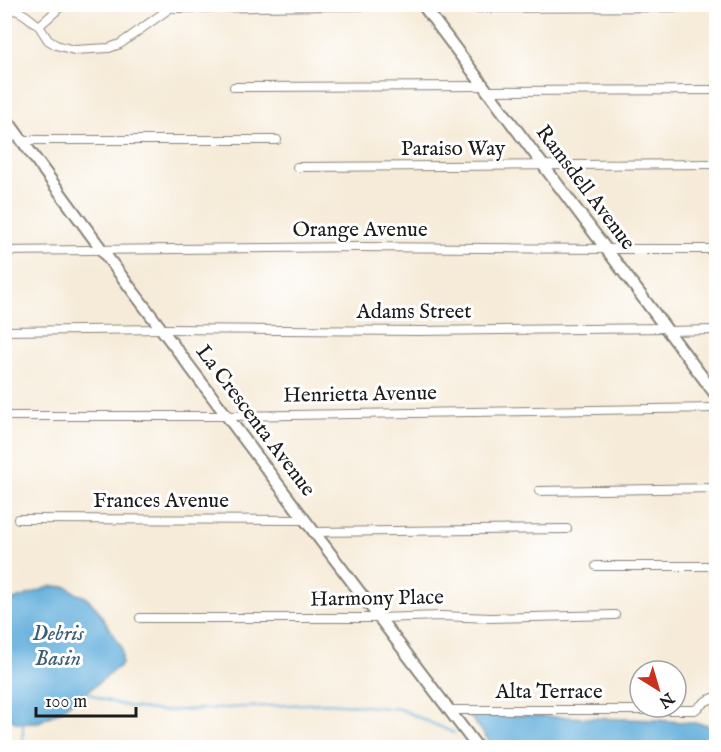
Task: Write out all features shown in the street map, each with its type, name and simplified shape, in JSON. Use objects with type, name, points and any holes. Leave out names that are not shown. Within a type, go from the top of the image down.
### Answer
[{"type":"street","points":[[39,26],[64,4]]},
{"type":"street","name":"Ramsdell Avenue","points":[[424,6],[717,395]]},
{"type":"street","points":[[4,8],[26,15],[39,26],[48,40],[74,50],[110,48],[120,44],[173,7],[717,7]]},
{"type":"street","points":[[234,87],[717,90]]},
{"type":"street","name":"La Crescenta Avenue","points":[[4,116],[102,250],[478,747]]},
{"type":"street","points":[[4,143],[20,137],[277,140]]},
{"type":"street","name":"Paraiso Way","points":[[297,167],[717,164]]},
{"type":"street","name":"Orange Avenue","points":[[4,251],[356,247],[717,249]]},
{"type":"street","name":"Adams Street","points":[[4,331],[717,330]]},
{"type":"street","name":"Henrietta Avenue","points":[[4,416],[227,416],[717,408]]},
{"type":"street","points":[[539,491],[717,488]]},
{"type":"street","name":"Frances Avenue","points":[[18,519],[305,520]]},
{"type":"street","points":[[314,532],[567,529]]},
{"type":"street","points":[[596,566],[717,566]]},
{"type":"street","name":"Harmony Place","points":[[140,618],[615,615]]},
{"type":"street","name":"Alta Terrace","points":[[450,710],[695,710],[706,701],[717,697]]},
{"type":"water","name":"Debris Basin","points":[[52,586],[67,587],[86,597],[98,610],[122,648],[122,664],[64,709],[39,722],[18,723],[13,721],[5,711],[5,603]]},
{"type":"water","points":[[468,714],[656,720],[706,724],[716,734],[716,747],[494,747]]},
{"type":"waterway","points":[[4,590],[10,601]]},
{"type":"waterway","points":[[85,691],[101,699],[130,707],[162,711],[329,703],[400,709],[454,733]]},
{"type":"waterway","points":[[23,720],[23,748]]}]
